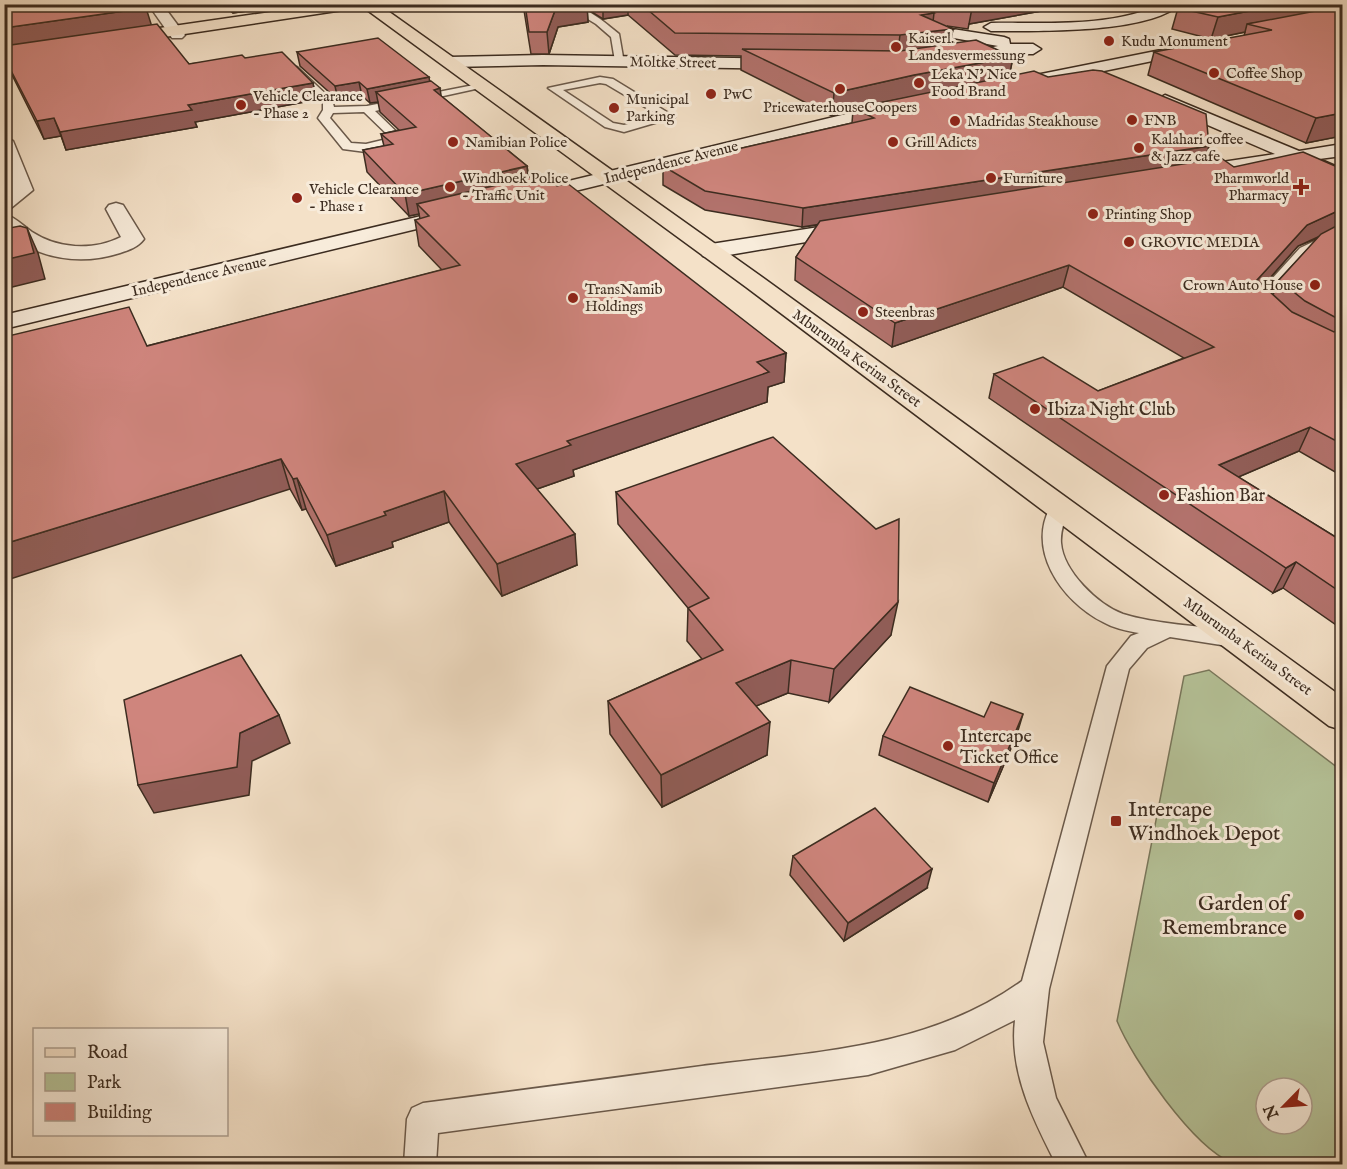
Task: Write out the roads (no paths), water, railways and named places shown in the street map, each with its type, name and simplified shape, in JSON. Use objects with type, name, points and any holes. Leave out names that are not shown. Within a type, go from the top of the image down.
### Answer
[{"type":"main road","points":[[107,44],[359,4]]},
{"type":"main road","name":"Mburumba Kerina Street","points":[[368,4],[484,86],[605,178],[711,251],[1342,716]]},
{"type":"street","points":[[155,4],[175,33]]},
{"type":"street","points":[[878,4],[942,32],[1046,47]]},
{"type":"street","points":[[991,27],[1077,24],[1151,14],[1173,4]]},
{"type":"street","points":[[966,20],[1046,47]]},
{"type":"street","points":[[942,32],[955,48],[937,59],[1004,49],[1046,47],[1077,24]]},
{"type":"street","points":[[1013,84],[1216,44]]},
{"type":"street","points":[[1069,59],[1124,83]]},
{"type":"street","name":"Moltke Street","points":[[450,62],[620,61],[802,65]]},
{"type":"street","points":[[1146,92],[1342,176]]},
{"type":"street","name":"Independence Avenue","points":[[505,202],[911,104]]},
{"type":"street","points":[[4,141],[23,190],[7,209],[32,241],[67,253],[90,253],[138,247],[116,209]]},
{"type":"street","points":[[1167,177],[1342,150]]},
{"type":"street","name":"Independence Avenue","points":[[4,322],[483,207]]},
{"type":"street","points":[[711,251],[875,224]]},
{"type":"lane","points":[[567,4],[598,22],[615,36],[620,61]]},
{"type":"lane","points":[[291,68],[328,102],[329,110],[324,118],[347,146],[366,148],[399,140],[367,109]]},
{"type":"lane","points":[[609,81],[669,117],[618,128],[609,125],[553,88],[609,81]]},
{"type":"lane","points":[[329,110],[367,109],[484,86]]},
{"type":"lane","points":[[1280,324],[1258,303],[1305,251],[1342,232]]},
{"type":"lane","points":[[1059,507],[1053,525],[1051,544],[1054,560],[1075,587],[1110,617],[1135,626],[1241,641]]},
{"type":"lane","points":[[1074,1164],[1041,1102],[1028,1042],[1034,989],[1118,666],[1139,642],[1168,629]]},
{"type":"lane","points":[[420,1164],[423,1119],[868,1060],[924,1048],[981,1026],[1009,1009],[1034,989]]},
{"type":"place","name":"Kudu Monument","points":[[1109,41]]},
{"type":"place","name":"Kaiserl. Landesvermessung","points":[[896,47]]},
{"type":"place","name":"Coffee Shop","points":[[1214,73]]},
{"type":"place","name":"Leka N' Nice Food Brand","points":[[919,83]]},
{"type":"place","name":"PricewaterhouseCoopers","points":[[840,89]]},
{"type":"place","name":"PwC","points":[[711,94]]},
{"type":"place","name":"Vehicle Clearance - Phase 2","points":[[241,105]]},
{"type":"place","name":"Municipal Parking","points":[[614,108]]},
{"type":"place","name":"FNB","points":[[1132,120]]},
{"type":"place","name":"Madridas Steakhouse","points":[[955,121]]},
{"type":"place","name":"Namibian Police","points":[[453,142]]},
{"type":"place","name":"Grill Adicts","points":[[893,142]]},
{"type":"place","name":"Kalahari coffee & Jazz cafe","points":[[1139,148]]},
{"type":"place","name":"Furniture","points":[[991,178]]},
{"type":"place","name":"Windhoek Police - Traffic Unit","points":[[450,187]]},
{"type":"place","name":"Pharmworld Pharmacy","points":[[1301,187]]},
{"type":"place","name":"Vehicle Clearance - Phase 1","points":[[297,198]]},
{"type":"place","name":"Printing Shop","points":[[1093,214]]},
{"type":"place","name":"GROVIC MEDIA","points":[[1129,242]]},
{"type":"place","name":"Crown Auto House","points":[[1315,285]]},
{"type":"place","name":"TransNamib Holdings","points":[[573,298]]},
{"type":"place","name":"Steenbras","points":[[863,312]]},
{"type":"place","name":"Ibiza Night Club","points":[[1035,409]]},
{"type":"place","name":"Fashion Bar","points":[[1164,495]]},
{"type":"place","name":"Intercape Ticket Office","points":[[948,746]]},
{"type":"place","name":"Intercape Windhoek Depot","points":[[1116,821]]},
{"type":"place","name":"Garden of Remembrance","points":[[1299,915]]}]
